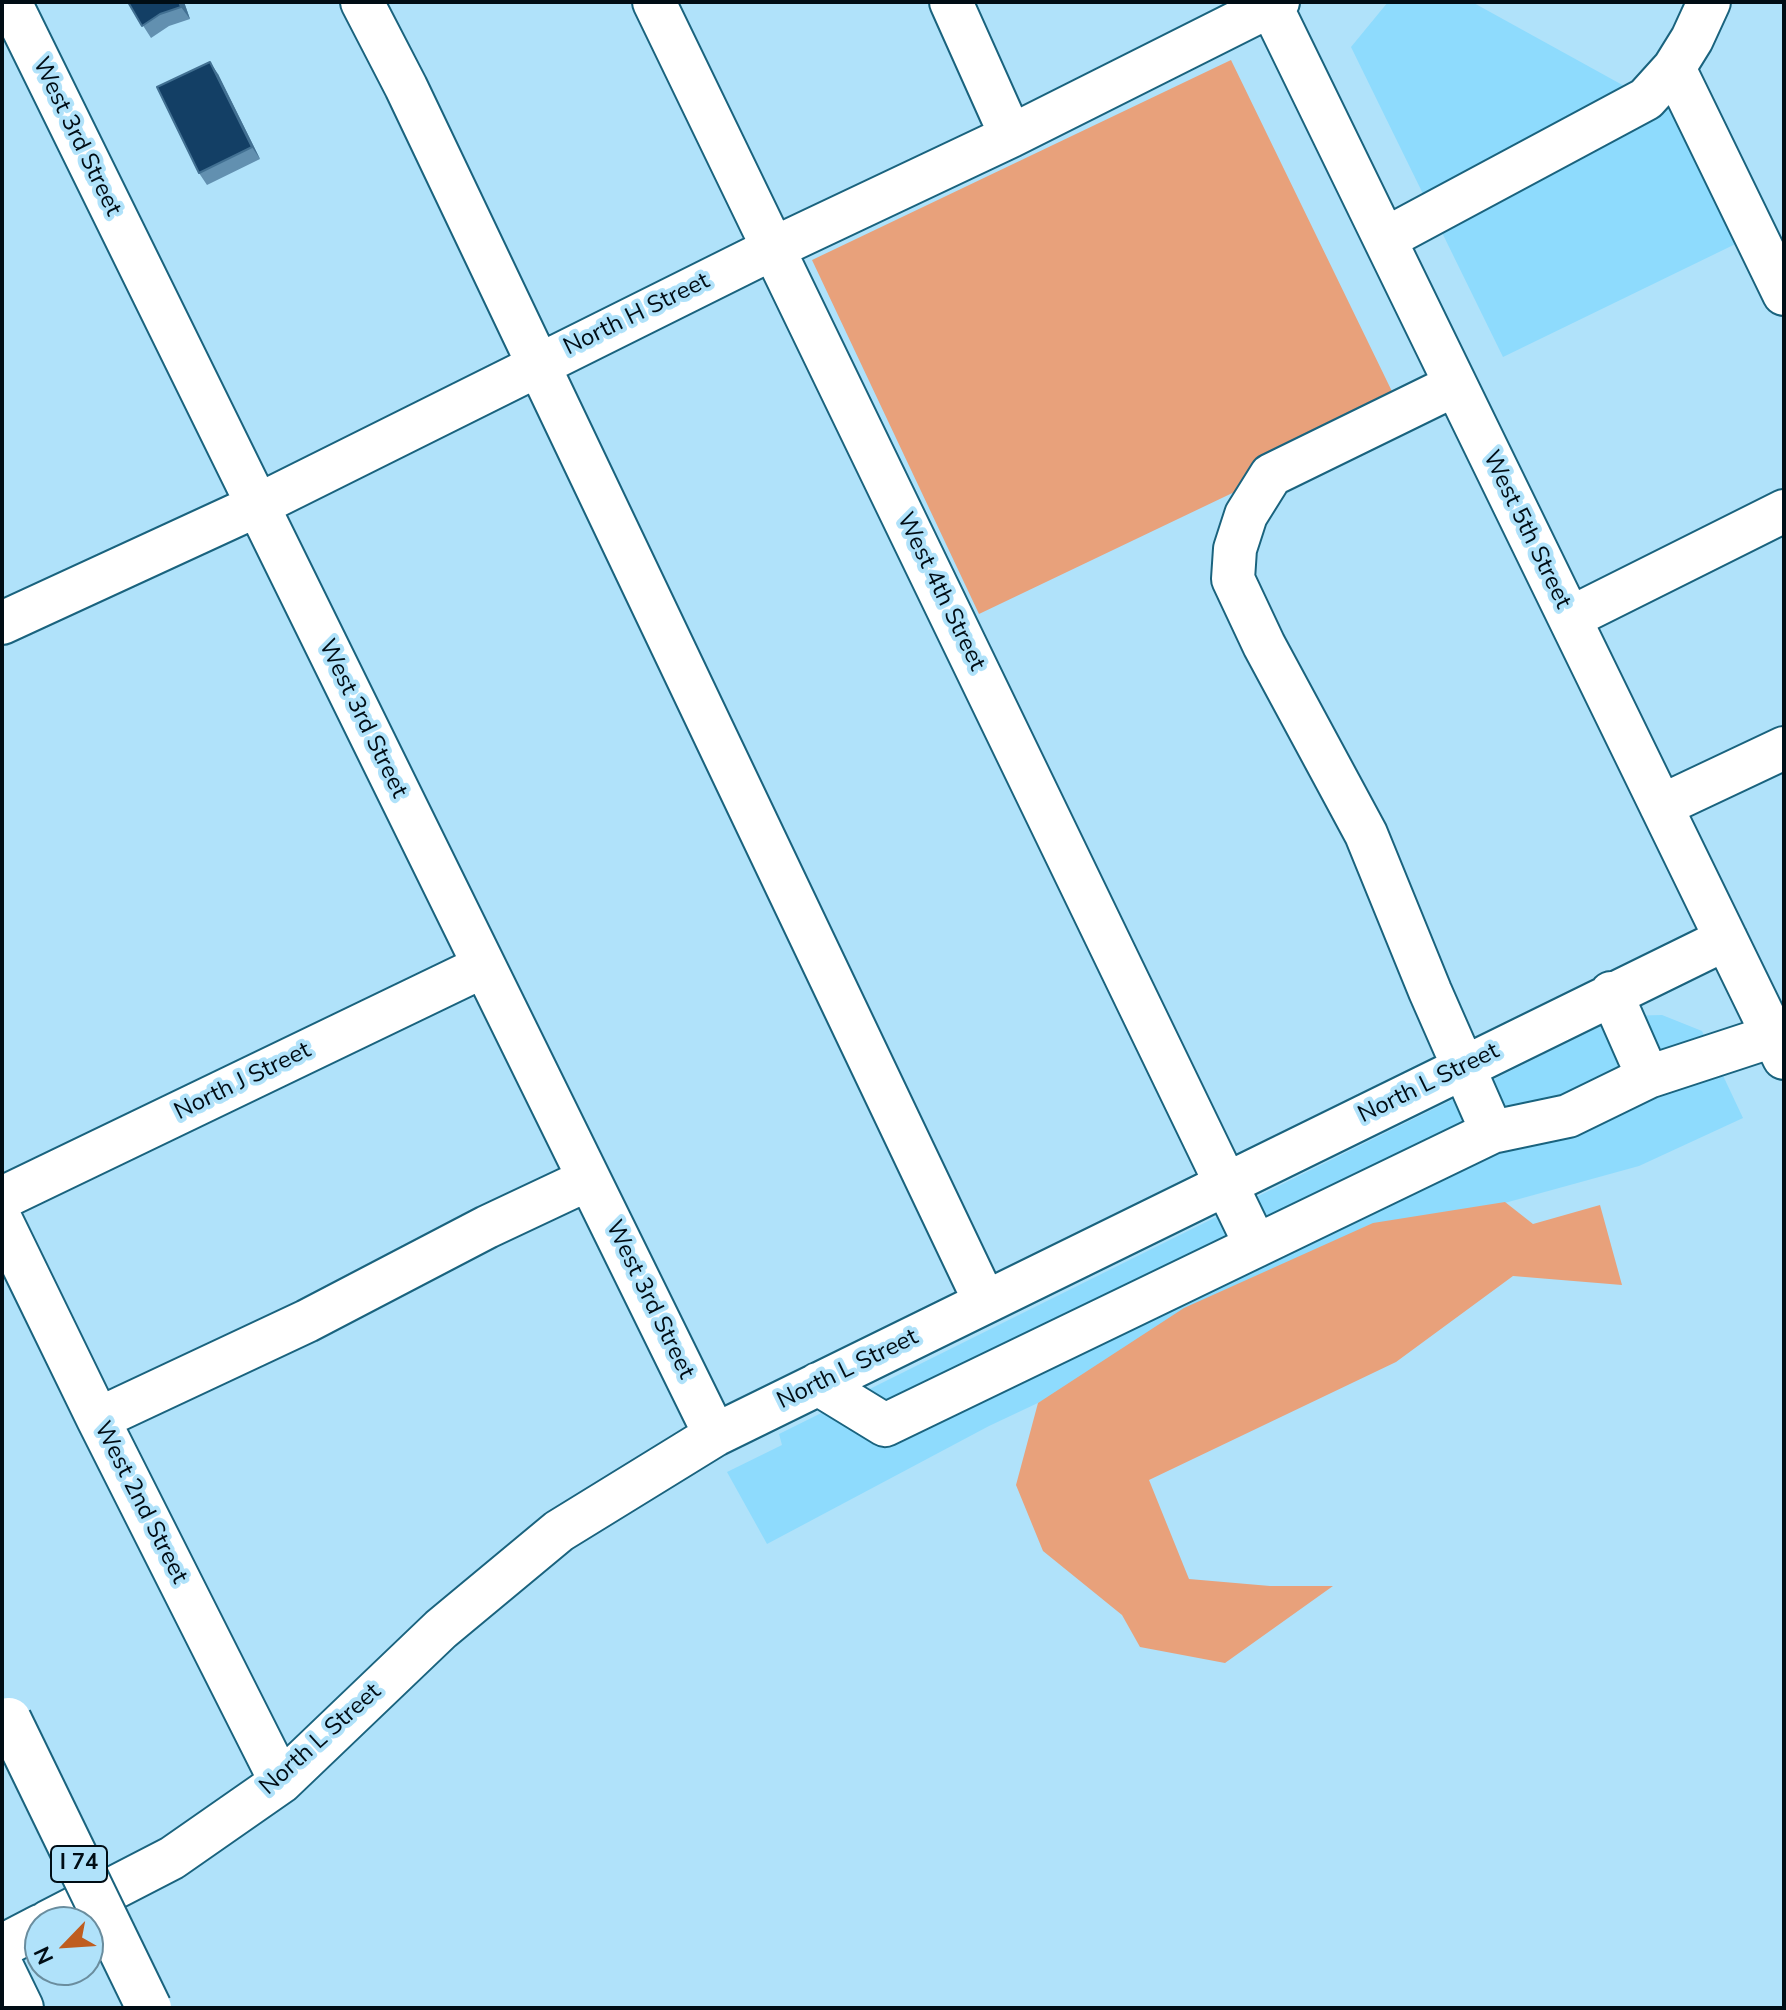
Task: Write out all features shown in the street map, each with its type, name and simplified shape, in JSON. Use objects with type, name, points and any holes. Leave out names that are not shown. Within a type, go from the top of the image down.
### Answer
[{"type":"highway","name":"I 74","points":[[6,1712],[149,2008]]},
{"type":"highway","points":[[2,1969],[21,2008]]},
{"type":"street","name":"West 3rd Street","points":[[10,2],[715,1435]]},
{"type":"street","points":[[362,2],[406,87],[985,1302]]},
{"type":"street","name":"West 4th Street","points":[[654,2],[1256,1246]]},
{"type":"street","points":[[951,2],[1011,136]]},
{"type":"street","points":[[1385,239],[1646,99],[1674,68],[1709,2]]},
{"type":"street","name":"North H Street","points":[[5,615],[256,506],[1273,4]]},
{"type":"street","name":"West 5th Street","points":[[1273,4],[1455,385],[1779,1047]]},
{"type":"street","points":[[1674,68],[1784,294]]},
{"type":"street","points":[[1455,385],[1271,475],[1246,515],[1235,549],[1233,579],[1264,645],[1366,834],[1492,1132]]},
{"type":"street","points":[[1570,618],[1784,511]]},
{"type":"street","points":[[1661,806],[1784,748]]},
{"type":"street","name":"North L Street","points":[[79,1906],[172,1858],[281,1782],[441,1629],[559,1531],[715,1435],[1726,939]]},
{"type":"street","name":"North J Street","points":[[2,1198],[484,966]]},
{"type":"street","points":[[1611,993],[1648,1077]]},
{"type":"street","points":[[818,1384],[885,1425],[1492,1132],[1568,1116],[1648,1077],[1779,1047]]},
{"type":"street","points":[[98,1419],[307,1321],[487,1227],[589,1179]]},
{"type":"street","name":"West 2nd Street","points":[[2,1222],[281,1782]]},
{"type":"street","points":[[2,1946],[24,1934]]},
{"type":"shaded area","points":[[1388,2],[1472,2],[1646,98],[1674,68],[1754,235],[1503,357],[1351,47]]},
{"type":"shaded area","points":[[1231,60],[1402,412],[979,614],[812,260]]},
{"type":"shaded area","points":[[1662,1015],[1702,1031],[1743,1118],[1639,1166],[1403,1231],[989,1426],[767,1544],[727,1472],[782,1445],[779,1434],[1621,1016]]},
{"type":"shaded area","points":[[1505,1202],[1533,1224],[1600,1205],[1622,1285],[1513,1276],[1396,1362],[1149,1480],[1189,1579],[1270,1586],[1333,1586],[1225,1663],[1140,1647],[1122,1615],[1043,1551],[1016,1485],[1038,1403],[1184,1308],[1373,1223]]},
{"type":"building","points":[[128,2],[179,2],[181,7],[160,14],[142,26]]},
{"type":"building","points":[[210,62],[252,147],[199,173],[157,87]]}]
